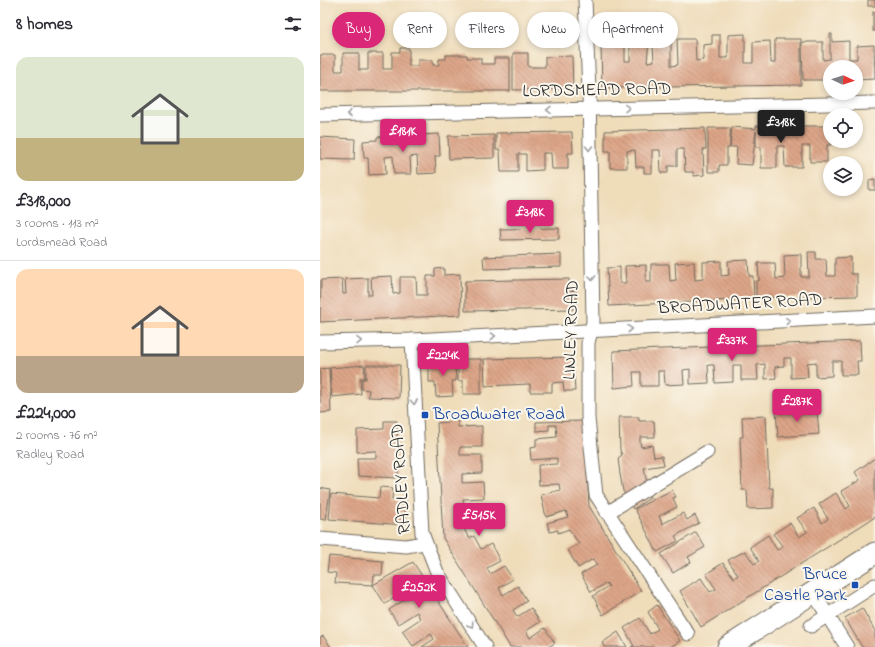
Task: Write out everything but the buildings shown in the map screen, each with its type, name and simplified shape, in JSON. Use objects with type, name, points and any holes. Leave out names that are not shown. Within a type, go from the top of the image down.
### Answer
[{"type":"highway","points":[[728,647],[875,553]]},
{"type":"street","name":"LINLEY ROAD","points":[[585,0],[593,322],[588,343],[588,418],[596,495],[688,634]]},
{"type":"street","name":"LORDSMEAD ROAD","points":[[320,115],[875,103]]},
{"type":"street","name":"BROADWATER ROAD","points":[[320,342],[412,340],[591,332],[875,316]]},
{"type":"street","name":"RADLEY ROAD","points":[[412,340],[420,523],[424,543],[437,572],[485,647]]},
{"type":"street","points":[[607,513],[708,452]]},
{"type":"street","points":[[320,539],[406,546],[424,543]]},
{"type":"street","points":[[811,626],[875,585]]},
{"type":"street","points":[[813,592],[847,647]]},
{"type":"place","name":"Broadwater Road","points":[[425,415]]},
{"type":"place","name":"Bruce Castle Park","points":[[855,585]]}]
